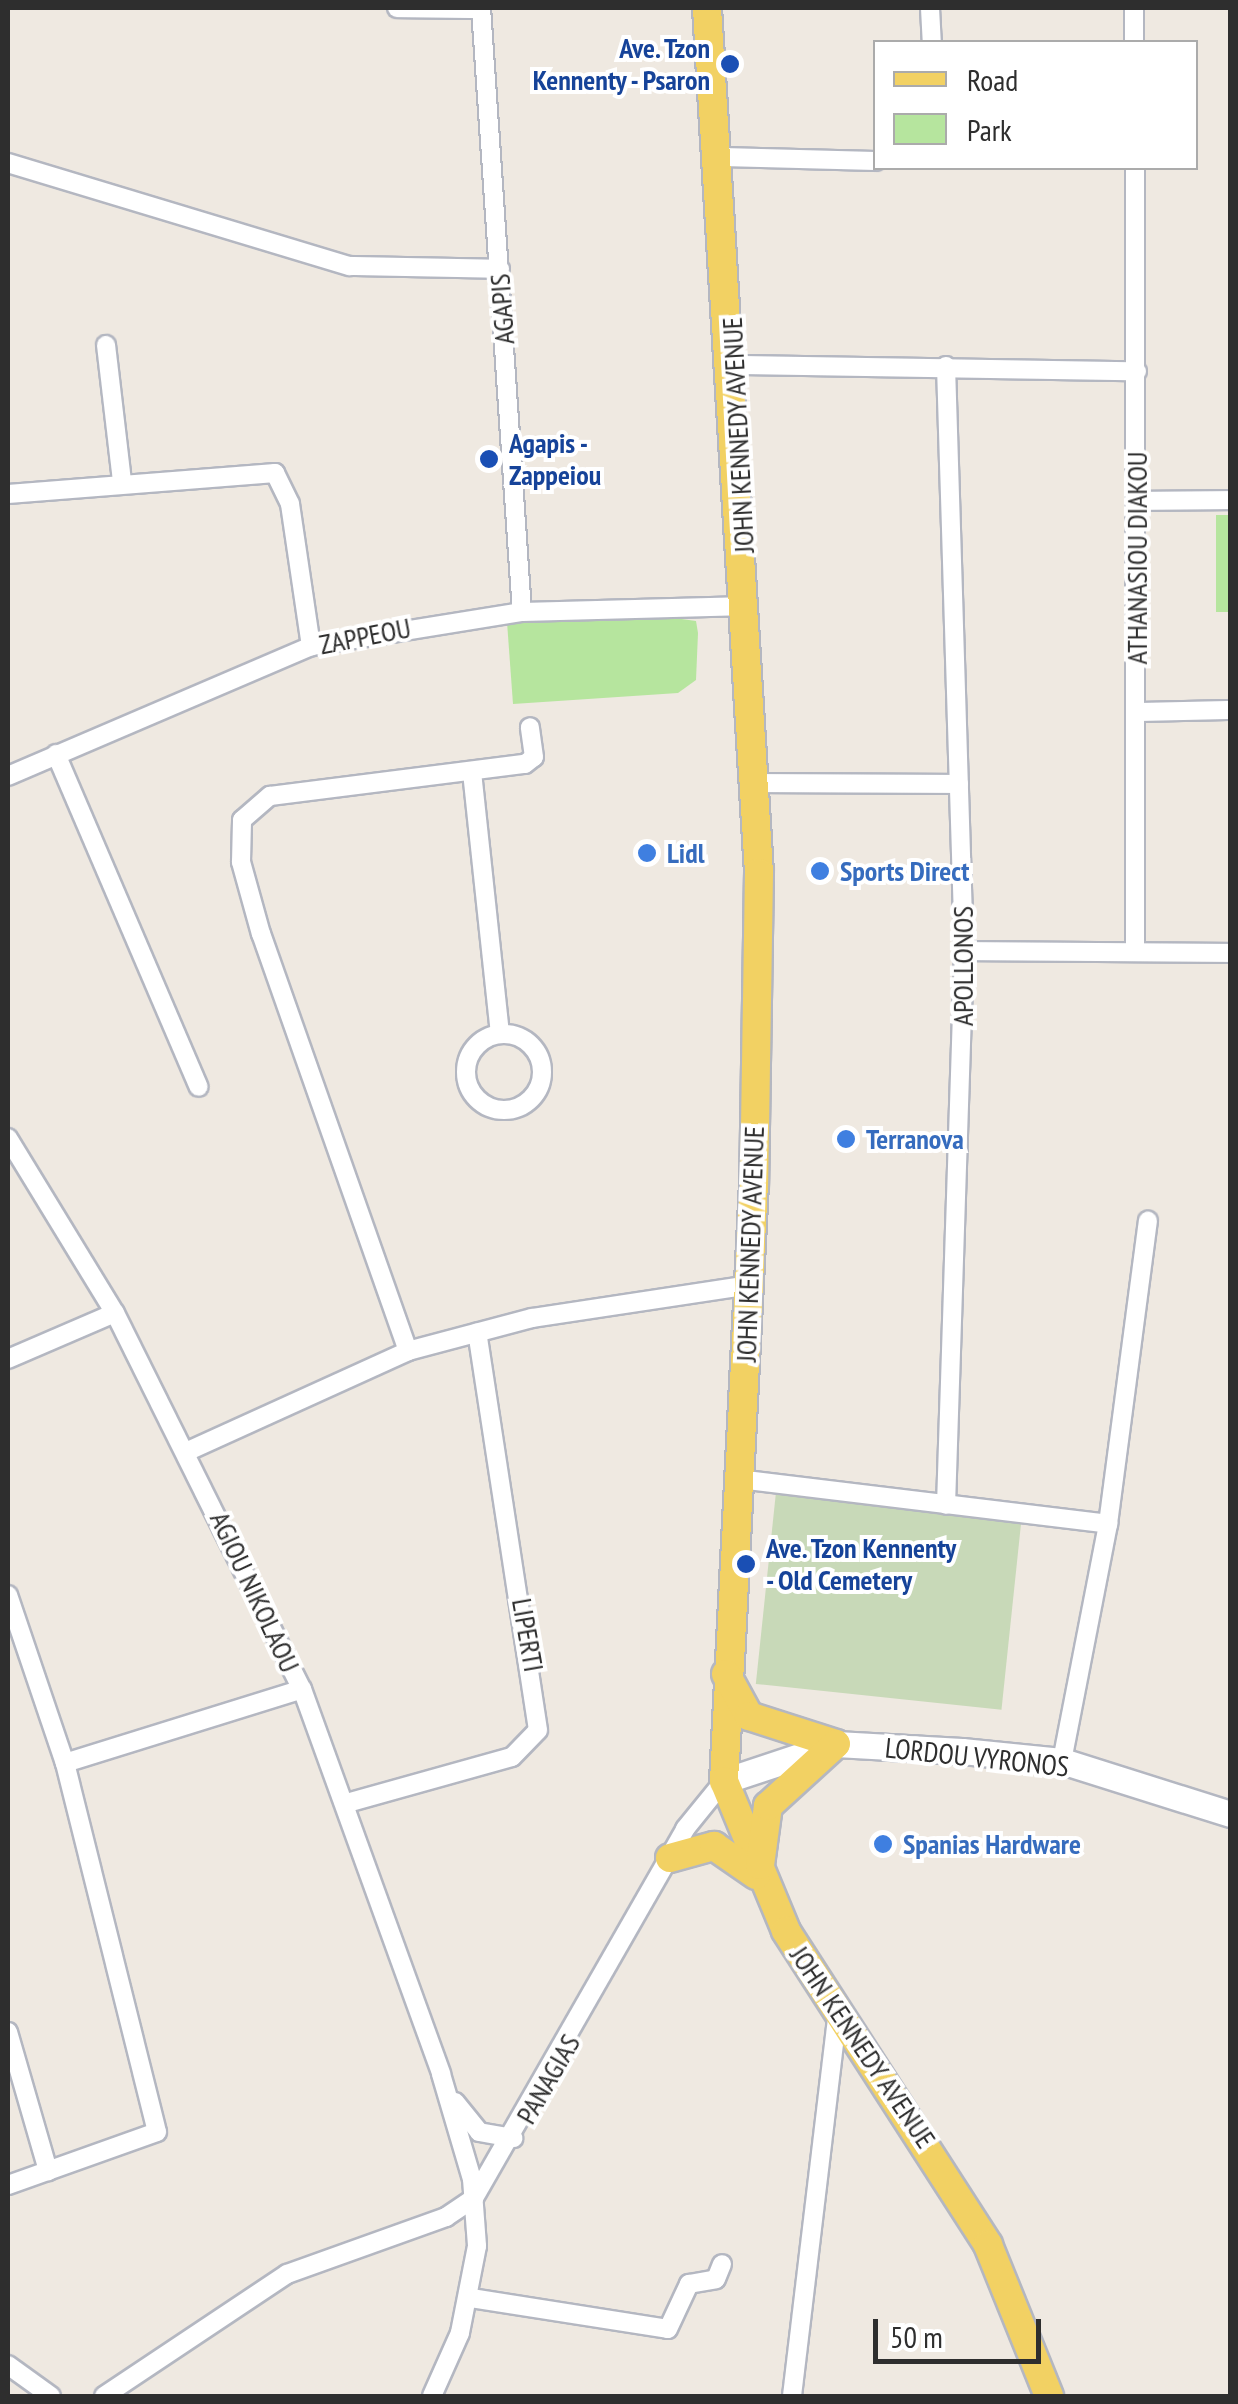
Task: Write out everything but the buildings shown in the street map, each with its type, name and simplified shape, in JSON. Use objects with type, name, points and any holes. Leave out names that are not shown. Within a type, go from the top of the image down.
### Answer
[{"type":"main road","name":"JOHN KENNEDY AVENUE","points":[[707,8],[722,157],[757,784],[750,1285],[724,1668],[724,1781],[761,1880],[837,2017],[960,2193],[1049,2396]]},
{"type":"main road","points":[[724,1668],[749,1716],[836,1744],[768,1806],[761,1880]]},
{"type":"main road","points":[[670,1858],[714,1846],[761,1880]]},
{"type":"street","points":[[397,8],[481,8]]},
{"type":"street","name":"AGAPIS","points":[[481,8],[522,612]]},
{"type":"street","points":[[930,8],[932,40]]},
{"type":"street","points":[[1134,8],[1134,40]]},
{"type":"street","points":[[722,157],[873,160]]},
{"type":"street","points":[[8,163],[350,266],[500,270]]},
{"type":"street","name":"ATHANASIOU DIAKOU","points":[[1135,170],[1135,949]]},
{"type":"street","points":[[106,345],[122,482]]},
{"type":"street","points":[[735,365],[1137,371]]},
{"type":"street","name":"APOLLONOS","points":[[946,366],[964,951],[946,1505]]},
{"type":"street","points":[[8,494],[250,470],[282,479],[311,646]]},
{"type":"street","points":[[1137,501],[1230,500]]},
{"type":"street","name":"ZAPPEOU","points":[[8,776],[311,646],[522,612],[748,606]]},
{"type":"street","points":[[1136,712],[1230,710]]},
{"type":"street","points":[[408,1351],[248,890],[242,820],[270,796],[472,772],[530,761],[530,727]]},
{"type":"street","points":[[56,754],[199,1086]]},
{"type":"street","points":[[472,772],[500,1034]]},
{"type":"street","points":[[757,784],[959,784]]},
{"type":"street","points":[[964,951],[1135,949],[1230,953]]},
{"type":"street","points":[[500,1034],[532,1046],[542,1067],[538,1091],[508,1110],[474,1094],[466,1069],[476,1045],[500,1034]]},
{"type":"street","name":"AGIOU NIKOLAOU","points":[[8,1138],[115,1313],[188,1450],[302,1689],[347,1803],[441,2074],[474,2198]]},
{"type":"street","points":[[1062,1761],[1108,1524],[1148,1220]]},
{"type":"street","points":[[188,1450],[408,1351],[477,1332],[750,1285]]},
{"type":"street","points":[[8,1359],[115,1313]]},
{"type":"street","name":"LIPERTI","points":[[347,1803],[512,1757],[538,1730],[477,1332]]},
{"type":"street","points":[[738,1479],[1108,1524]]},
{"type":"street","points":[[8,1595],[66,1764],[157,2132],[8,2186]]},
{"type":"street","points":[[66,1764],[302,1689]]},
{"type":"street","name":"LORDOU VYRONOS","points":[[724,1781],[836,1744],[1062,1761],[1230,1814]]},
{"type":"street","name":"PANAGIAS","points":[[474,2198],[513,2138],[670,1858],[724,1781]]},
{"type":"street","points":[[792,2396],[837,2017]]},
{"type":"street","points":[[8,2032],[48,2171]]},
{"type":"street","name":"AGIOU NIKOLAOU","points":[[441,2074],[480,2132],[513,2138]]},
{"type":"street","points":[[432,2396],[471,2298],[474,2198]]},
{"type":"street","points":[[104,2396],[287,2274],[446,2217],[474,2198]]},
{"type":"street","points":[[471,2298],[668,2329],[678,2324],[689,2284],[716,2278],[722,2264]]},
{"type":"street","points":[[8,2365],[51,2396]]},
{"type":"green space","points":[[1216,515],[1230,515],[1230,612],[1216,612]]},
{"type":"green space","points":[[667,617],[696,621],[698,633],[696,680],[678,693],[513,704],[507,622]]},
{"type":"green space","points":[[776,1492],[1022,1518],[1001,1710],[756,1684]]},
{"type":"place","name":"Ave. Tzon Kennenty - Psaron","points":[[730,64]]},
{"type":"place","name":"Agapis - Zappeiou","points":[[489,459]]},
{"type":"place","name":"Lidl","points":[[647,853]]},
{"type":"place","name":"Sports Direct","points":[[820,871]]},
{"type":"place","name":"Terranova","points":[[846,1139]]},
{"type":"place","name":"Ave. Tzon Kennenty - Old Cemetery","points":[[746,1564]]},
{"type":"place","name":"Spanias Hardware","points":[[883,1844]]}]
